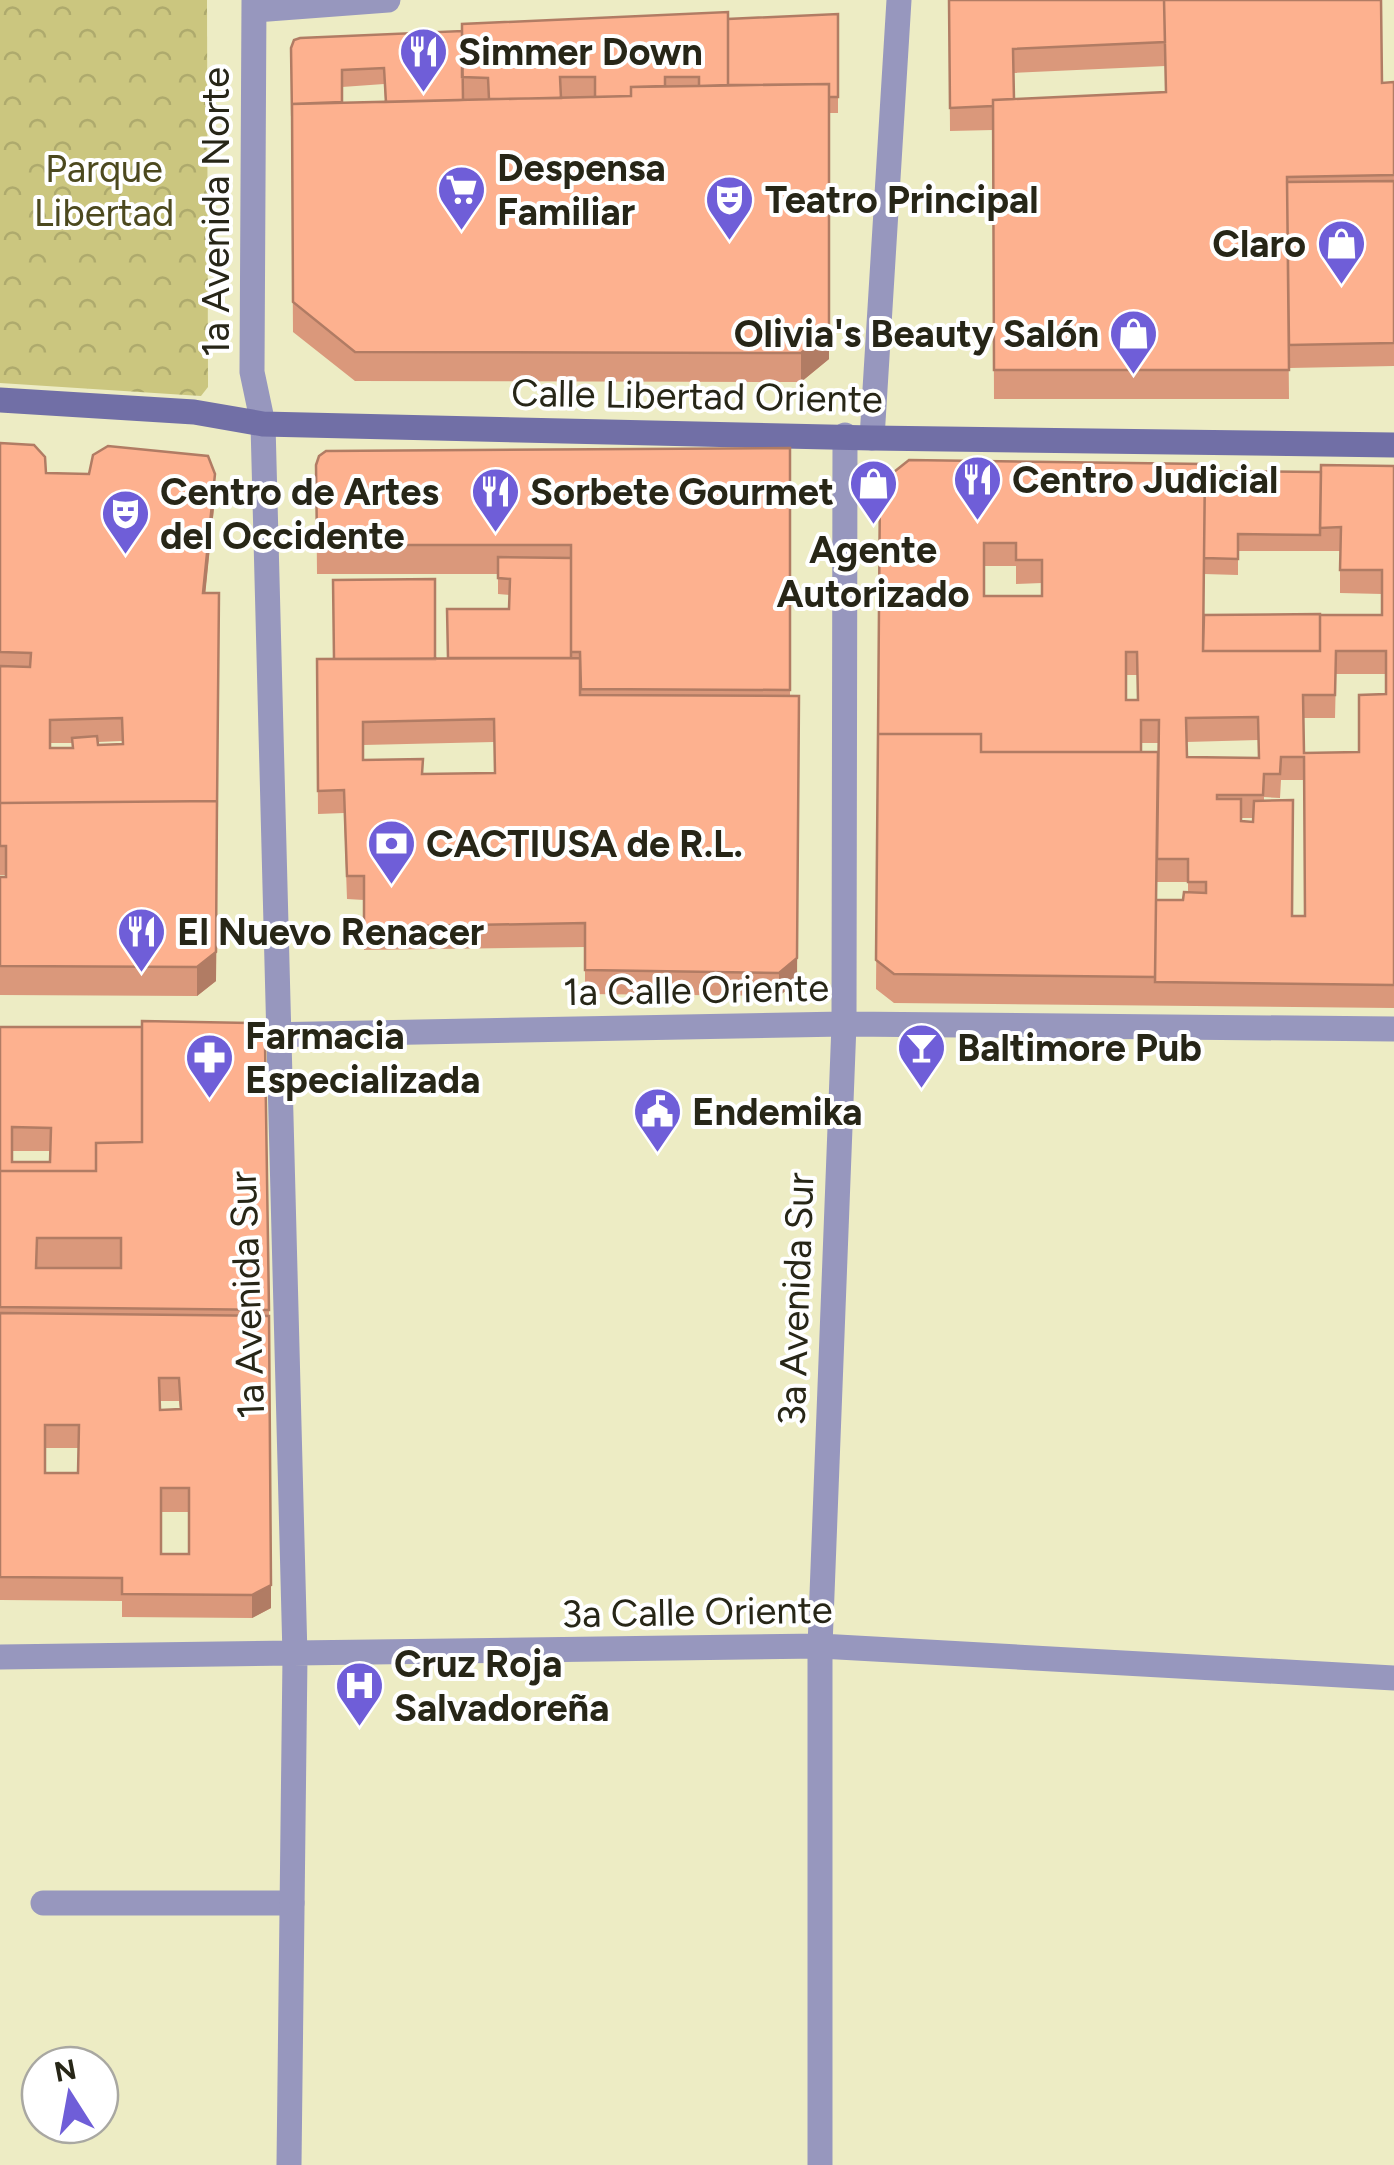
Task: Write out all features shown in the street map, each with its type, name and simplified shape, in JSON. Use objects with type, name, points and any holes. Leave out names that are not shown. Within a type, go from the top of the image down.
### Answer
[{"type":"main road","name":"Calle Libertad Oriente","points":[[0,400],[194,412],[264,424],[1394,445]]},
{"type":"street","points":[[255,5],[388,0]]},
{"type":"street","points":[[872,438],[899,0]]},
{"type":"street","name":"1a Avenida Norte","points":[[255,5],[252,372],[264,424]]},
{"type":"street","name":"1a Avenida Sur","points":[[264,424],[295,1656],[288,2165]]},
{"type":"street","name":"3a Avenida Sur","points":[[820,2165],[820,1646],[844,1024],[845,435]]},
{"type":"street","name":"1a Calle Oriente","points":[[238,1035],[844,1024],[1394,1029]]},
{"type":"street","name":"3a Calle Oriente","points":[[0,1657],[820,1646],[1394,1678]]},
{"type":"street","points":[[43,1903],[292,1902]]},
{"type":"green space","name":"Parque Libertad","points":[[0,0],[207,0],[208,387],[201,396],[0,383]]},
{"type":"building","points":[[949,0],[1164,0],[1165,42],[1013,49],[1014,99],[993,100],[993,106],[950,108]]},
{"type":"building","points":[[1164,0],[1381,0],[1382,83],[1394,82],[1394,175],[1287,177],[1289,370],[994,370],[993,100],[1166,92]]},
{"type":"building","points":[[728,12],[728,85],[699,86],[699,77],[665,77],[665,86],[631,87],[631,96],[595,97],[595,77],[560,77],[561,98],[489,99],[488,78],[462,77],[462,24]]},
{"type":"building","points":[[838,14],[838,97],[829,97],[829,84],[728,85],[728,19]]},
{"type":"building","name":"Simmer Down","points":[[462,31],[463,100],[386,102],[384,68],[342,70],[342,102],[292,104],[292,116],[291,48],[294,40]]},
{"type":"building","points":[[829,84],[829,330],[801,353],[355,352],[293,302],[292,104],[631,96],[631,87]]},
{"type":"building","name":"Claro","points":[[1394,181],[1394,343],[1289,345],[1287,182]]},
{"type":"building","points":[[0,443],[34,445],[45,457],[46,473],[89,474],[93,455],[108,446],[208,456],[215,474],[203,593],[219,593],[217,807],[217,801],[0,803],[0,666],[30,667],[31,653],[0,652]],"holes":[[[122,718],[123,744],[98,745],[97,736],[72,738],[73,748],[50,748],[50,720]]]},
{"type":"building","points":[[790,448],[790,690],[581,689],[580,652],[571,652],[571,545],[317,545],[316,465],[326,451]]},
{"type":"building","points":[[909,460],[1205,464],[1203,651],[1320,651],[1320,615],[1382,615],[1382,570],[1340,570],[1341,527],[1320,528],[1321,465],[1394,466],[1394,985],[1155,982],[1156,900],[1183,900],[1184,892],[1206,893],[1206,882],[1188,882],[1188,859],[1157,859],[1159,720],[1141,720],[1141,752],[981,752],[981,734],[878,734],[880,483]],"holes":[[[984,543],[1016,543],[1016,560],[1042,560],[1042,596],[984,596]],[[1336,651],[1386,651],[1386,694],[1359,695],[1359,752],[1304,753],[1303,695],[1335,695]],[[1126,652],[1137,652],[1138,700],[1126,700]],[[1258,717],[1259,758],[1187,757],[1186,718]],[[1281,757],[1304,757],[1305,916],[1292,916],[1293,800],[1254,801],[1253,822],[1241,821],[1241,799],[1217,799],[1217,795],[1263,795],[1264,774],[1280,774]]]},
{"type":"building","points":[[1205,471],[1321,472],[1320,535],[1238,534],[1238,559],[1204,558]]},
{"type":"building","points":[[498,557],[571,558],[571,658],[448,658],[447,609],[509,609],[510,579],[498,578]]},
{"type":"building","points":[[435,579],[435,659],[334,659],[333,580]]},
{"type":"building","points":[[1320,614],[1320,651],[1203,651],[1204,615]]},
{"type":"building","points":[[580,658],[580,695],[799,696],[797,958],[779,973],[585,970],[585,923],[364,927],[364,876],[347,876],[344,790],[318,791],[317,659]],"holes":[[[494,719],[495,773],[422,774],[423,759],[363,760],[363,722]]]},
{"type":"building","points":[[878,734],[981,734],[981,752],[1158,752],[1155,977],[894,974],[876,960]]},
{"type":"building","points":[[217,801],[216,952],[197,967],[0,966],[0,877],[6,877],[6,846],[0,846],[0,803]]},
{"type":"building","points":[[142,1021],[250,1023],[258,1028],[265,1043],[269,1310],[0,1307],[0,1171],[96,1171],[96,1143],[142,1142]],"holes":[[[37,1238],[121,1238],[121,1268],[36,1268]]]},
{"type":"building","points":[[0,1027],[142,1027],[142,1142],[96,1143],[96,1171],[0,1171]],"holes":[[[12,1127],[51,1128],[50,1162],[12,1162]]]},
{"type":"building","points":[[0,1313],[269,1316],[271,1585],[252,1595],[122,1594],[122,1578],[0,1577]],"holes":[[[159,1378],[179,1378],[181,1409],[160,1410]],[[45,1425],[79,1425],[78,1473],[45,1473]],[[161,1488],[189,1488],[189,1554],[161,1554]]]},
{"type":"place","name":"Simmer Down","points":[[423,94]]},
{"type":"place","name":"Despensa Familiar","points":[[462,232]]},
{"type":"place","name":"Teatro Principal","points":[[730,242]]},
{"type":"place","name":"Claro","points":[[1341,286]]},
{"type":"place","name":"Olivia's Beauty Salón","points":[[1134,376]]},
{"type":"place","name":"Centro Judicial","points":[[977,522]]},
{"type":"place","name":"Agente Autorizado","points":[[873,526]]},
{"type":"place","name":"Sorbete Gourmet","points":[[495,534]]},
{"type":"place","name":"Centro de Artes del Occidente","points":[[125,556]]},
{"type":"place","name":"CACTIUSA de R.L.","points":[[391,886]]},
{"type":"place","name":"El Nuevo Renacer","points":[[142,974]]},
{"type":"place","name":"Baltimore Pub","points":[[922,1090]]},
{"type":"place","name":"Farmacia Especializada","points":[[210,1100]]},
{"type":"place","name":"Endemika","points":[[657,1154]]},
{"type":"place","name":"Cruz Roja Salvadoreña","points":[[359,1728]]}]
